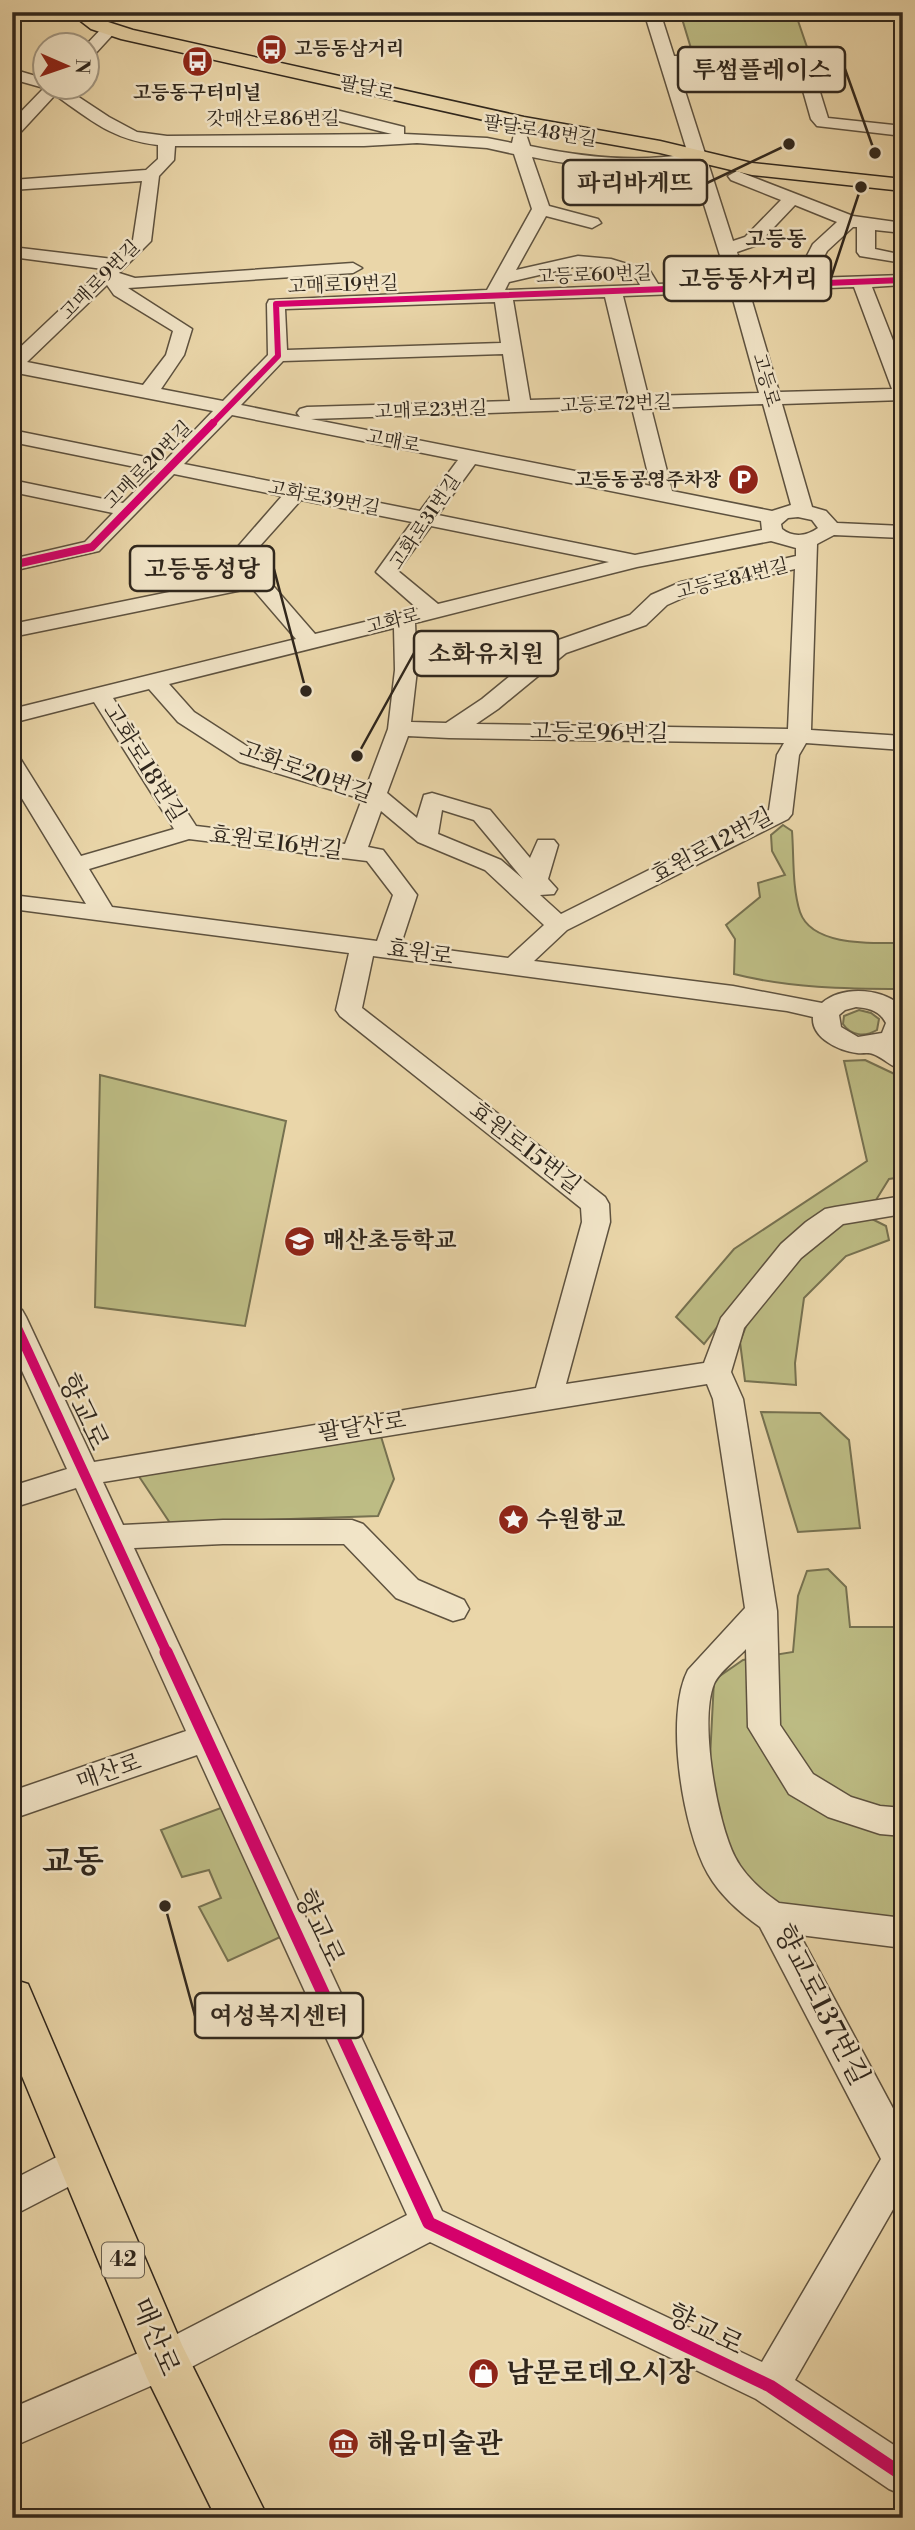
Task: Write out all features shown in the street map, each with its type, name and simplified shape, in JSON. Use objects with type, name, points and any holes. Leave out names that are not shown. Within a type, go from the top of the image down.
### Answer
[{"type":"main road","name":"팔달로","points":[[79,12],[106,21],[524,122],[660,147],[744,172],[903,185]]},
{"type":"main road","name":"팔달로","points":[[106,21],[651,141],[660,147]]},
{"type":"main road","name":"팔달로","points":[[699,157],[903,178]]},
{"type":"main road","name":"매산로","points":[[12,1998],[164,2361],[243,2518]]},
{"type":"street","name":"고등로","points":[[652,12],[739,288],[803,511]]},
{"type":"street","points":[[667,61],[781,58],[798,60],[803,63],[819,119],[823,122],[903,131]]},
{"type":"street","points":[[12,74],[32,80]]},
{"type":"street","points":[[12,131],[40,102]]},
{"type":"street","name":"갓매산로86번길","points":[[75,102],[133,137],[167,141],[364,141],[417,138]]},
{"type":"street","name":"갓매산로86번길","points":[[331,114],[417,138]]},
{"type":"street","points":[[521,407],[498,290],[541,209],[522,151],[519,131],[524,122]]},
{"type":"street","name":"팔달로48번길","points":[[417,138],[487,143],[567,159],[625,163],[658,164],[699,157]]},
{"type":"street","name":"고매로9번길","points":[[12,365],[142,241],[151,175],[166,160],[167,141]]},
{"type":"street","points":[[706,186],[744,172],[792,199],[858,223],[903,228]]},
{"type":"street","points":[[12,185],[151,175]]},
{"type":"street","points":[[726,250],[751,241],[792,199]]},
{"type":"street","points":[[541,209],[592,223]]},
{"type":"street","points":[[858,223],[866,252],[899,259]]},
{"type":"street","points":[[802,284],[814,254],[826,239],[858,223]]},
{"type":"street","points":[[12,252],[113,270],[121,281],[134,284],[353,268]]},
{"type":"street","points":[[498,290],[578,261],[593,261],[644,275],[652,291]]},
{"type":"street","points":[[113,270],[120,291],[183,329],[180,347],[170,366],[149,391]]},
{"type":"street","name":"고등로60번길","points":[[498,290],[613,292],[903,280]]},
{"type":"street","points":[[861,282],[903,392]]},
{"type":"street","name":"고매로19번길","points":[[278,356],[276,304],[498,290]]},
{"type":"street","points":[[613,292],[663,496]]},
{"type":"street","points":[[229,408],[278,356],[509,348]]},
{"type":"street","name":"고매로","points":[[12,365],[663,496],[774,526],[807,550]]},
{"type":"street","name":"고등로72번길","points":[[521,407],[903,392]]},
{"type":"street","name":"고매로23번길","points":[[258,414],[521,407]]},
{"type":"street","name":"고매로20번길","points":[[12,565],[92,547],[229,408]]},
{"type":"street","name":"고화로39번길","points":[[12,436],[637,561]]},
{"type":"street","name":"고화로31번길","points":[[434,611],[387,572],[470,457]]},
{"type":"street","points":[[12,486],[126,510]]},
{"type":"street","points":[[296,493],[237,558],[310,642]]},
{"type":"street","name":"고화로","points":[[12,716],[774,526],[792,511],[803,511]]},
{"type":"street","points":[[803,511],[823,518],[829,529],[903,532]]},
{"type":"street","name":"고등로84번길","points":[[449,732],[490,704],[558,648],[638,620],[659,600],[689,587],[807,550],[829,529]]},
{"type":"street","points":[[799,736],[807,550]]},
{"type":"street","points":[[12,631],[256,581]]},
{"type":"street","points":[[354,852],[377,796],[399,729],[406,670],[404,619]]},
{"type":"street","name":"고화로20번길","points":[[154,680],[186,717],[248,757],[377,796],[426,837],[493,866],[566,921]]},
{"type":"street","name":"고화로18번길","points":[[100,694],[188,832]]},
{"type":"street","name":"고등로96번길","points":[[399,729],[449,732],[799,736],[903,743]]},
{"type":"street","name":"효원로12번길","points":[[514,966],[566,921],[780,814],[788,755],[799,736]]},
{"type":"street","points":[[12,763],[103,912]]},
{"type":"street","points":[[426,837],[432,800],[482,815],[566,921]]},
{"type":"street","name":"효원로16번길","points":[[74,866],[188,832],[376,855],[405,895],[375,947]]},
{"type":"street","points":[[536,880],[546,845]]},
{"type":"street","name":"효원로","points":[[12,902],[733,994],[826,1012]]},
{"type":"street","name":"효원로15번길","points":[[375,947],[349,1010],[595,1204],[596,1222],[548,1396]]},
{"type":"street","points":[[856,999],[880,1003],[889,1008],[896,1015],[898,1031],[893,1038],[878,1045],[860,1046],[837,1039],[824,1025],[826,1012],[835,1004],[856,999]]},
{"type":"street","points":[[878,1045],[903,1062]]},
{"type":"street","points":[[903,1205],[835,1216],[816,1228],[791,1251],[731,1325],[716,1372],[728,1399],[761,1611],[764,1727],[801,1784],[839,1807],[880,1821],[903,1822]]},
{"type":"street","name":"향교로","points":[[12,1317],[19,1349],[86,1474],[429,2223],[770,2386],[903,2475]]},
{"type":"street","name":"팔달산로","points":[[12,1497],[86,1474],[548,1396],[716,1372]]},
{"type":"street","points":[[114,1538],[223,1532],[352,1532],[407,1589],[453,1609]]},
{"type":"street","points":[[761,1611],[699,1679],[693,1718],[694,1754],[703,1814],[721,1867],[752,1903],[772,1917]]},
{"type":"street","name":"매산로","points":[[12,1805],[206,1738]]},
{"type":"street","name":"향교로137번길","points":[[772,1917],[903,1933]]},
{"type":"street","name":"향교로137번길","points":[[770,2386],[901,2160],[772,1917]]},
{"type":"street","points":[[12,2199],[82,2161]]},
{"type":"street","points":[[12,2428],[164,2361],[429,2223]]},
{"type":"shaded area","points":[[680,12],[795,12],[809,53],[693,55]]},
{"type":"shaded area","points":[[783,825],[792,831],[796,892],[800,912],[807,923],[817,932],[845,941],[903,943],[903,989],[797,985],[734,974],[735,939],[726,925],[760,897],[758,883],[785,875],[772,851],[771,835]]},
{"type":"shaded area","points":[[859,1010],[871,1013],[879,1019],[877,1030],[859,1034],[846,1028],[843,1024],[844,1016]]},
{"type":"shaded area","points":[[865,1060],[903,1078],[903,1177],[889,1179],[876,1200],[817,1218],[757,1275],[704,1344],[676,1317],[734,1249],[867,1161],[844,1061]]},
{"type":"shaded area","points":[[100,1075],[286,1121],[245,1326],[95,1307]]},
{"type":"shaded area","points":[[864,1215],[886,1226],[889,1240],[846,1256],[804,1298],[795,1363],[796,1385],[745,1381],[740,1342],[753,1308],[838,1219]]},
{"type":"shaded area","points":[[761,1412],[820,1413],[849,1440],[860,1528],[798,1532]]},
{"type":"shaded area","points":[[379,1430],[394,1479],[378,1516],[170,1523],[138,1475]]},
{"type":"shaded area","points":[[828,1569],[846,1587],[850,1627],[903,1627],[903,1922],[755,1902],[714,1820],[710,1758],[714,1680],[743,1660],[793,1652],[798,1596],[807,1571]]},
{"type":"shaded area","points":[[229,1805],[291,1932],[228,1961],[199,1907],[221,1898],[209,1870],[182,1877],[161,1830]]},
{"type":"cycle path","points":[[12,565],[92,547],[278,356],[276,304],[903,280]]},
{"type":"cycle path","points":[[12,1317],[429,2223],[770,2386],[903,2475]]},
{"type":"place","name":"고등동삼거리","points":[[271,49]]},
{"type":"place","name":"고등동구터미널","points":[[197,62]]},
{"type":"place","name":"파리바게뜨","points":[[789,144]]},
{"type":"place","name":"투썸플레이스","points":[[875,153]]},
{"type":"place","name":"고등동사거리","points":[[861,187]]},
{"type":"place","name":"고등동공영주차장","points":[[744,480]]},
{"type":"place","name":"고등동성당","points":[[306,691]]},
{"type":"place","name":"소화유치원","points":[[357,756]]},
{"type":"place","name":"매산초등학교","points":[[300,1241]]},
{"type":"place","name":"수원항교","points":[[513,1520]]},
{"type":"place","name":"여성복지센터","points":[[165,1906]]},
{"type":"place","name":"남문로데오시장","points":[[483,2373]]},
{"type":"place","name":"해움미술관","points":[[344,2444]]},
{"type":"district","name":"고등동","points":[[776,240]]},
{"type":"district","name":"교동","points":[[73,1862]]}]
